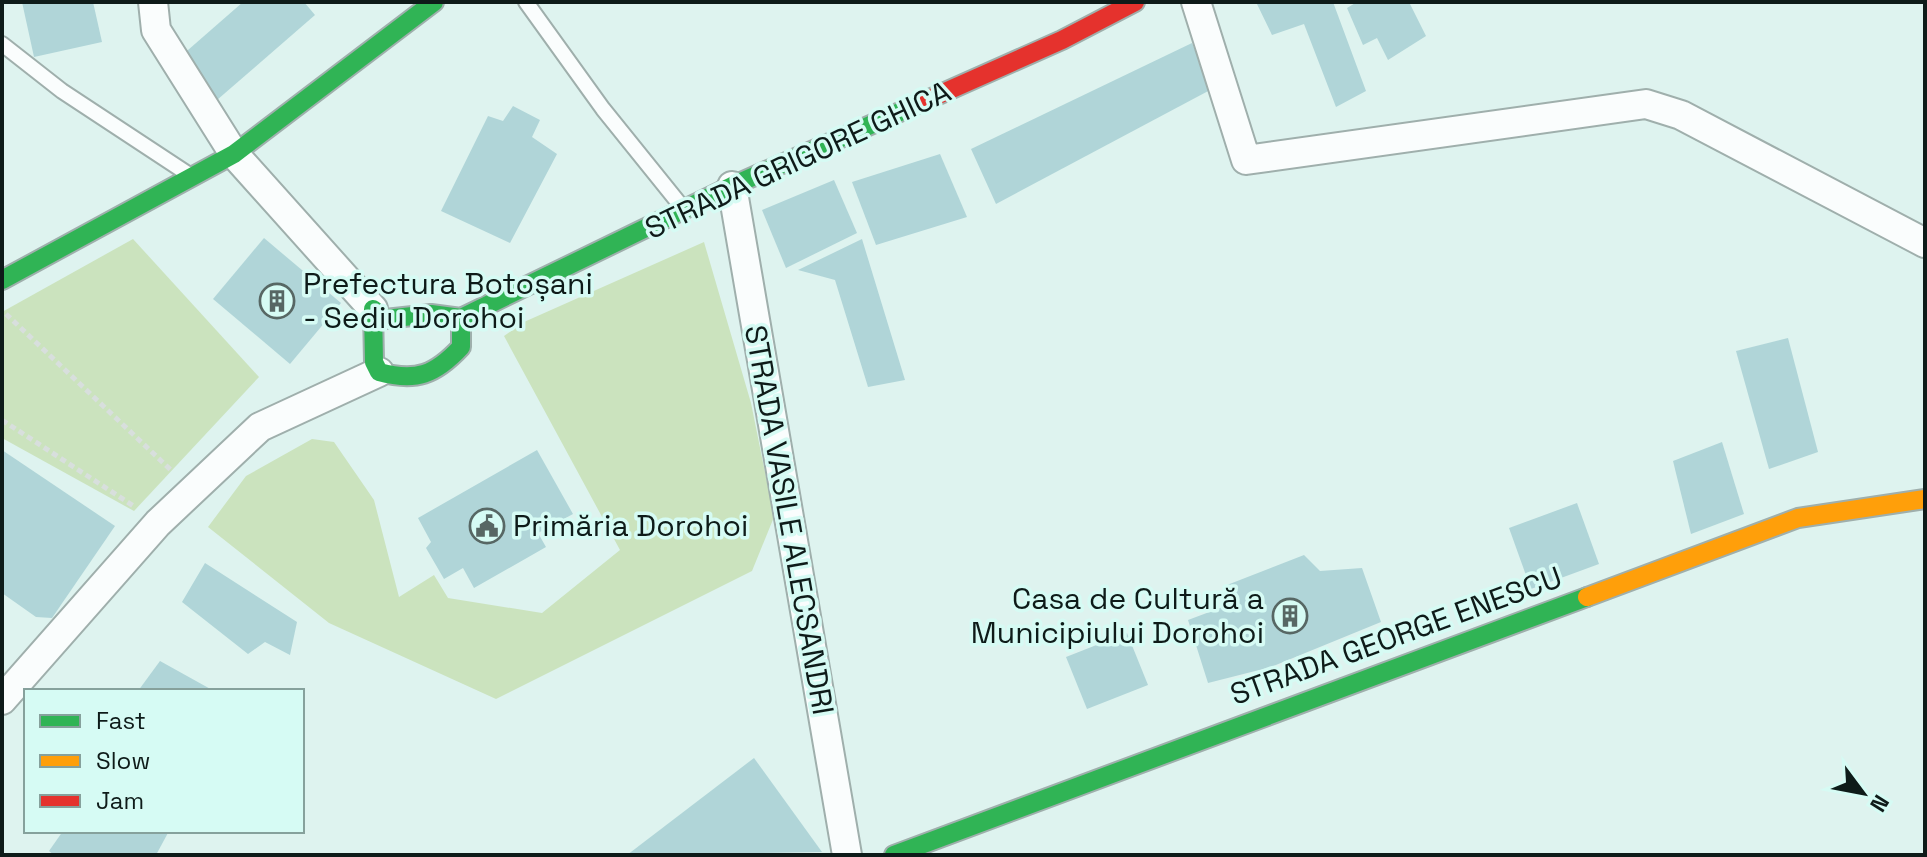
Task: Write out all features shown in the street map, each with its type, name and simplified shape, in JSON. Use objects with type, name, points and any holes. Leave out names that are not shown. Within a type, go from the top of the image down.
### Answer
[{"type":"street","points":[[153,2],[156,30],[234,154],[373,309],[374,362],[379,372]]},
{"type":"street","points":[[2,280],[234,154],[434,2]]},
{"type":"street","name":"STRADA GRIGORE GHICA","points":[[373,309],[385,319],[431,314],[461,318],[732,186],[1062,40],[1135,2]]},
{"type":"street","points":[[1196,2],[1246,160],[1646,104],[1681,115],[1925,243]]},
{"type":"street","name":"STRADA VASILE ALECSANDRI","points":[[732,186],[847,855]]},
{"type":"street","points":[[2,700],[158,523],[260,427],[379,372],[410,381],[441,370],[461,347],[461,318]]},
{"type":"street","name":"STRADA GEORGE ENESCU","points":[[894,855],[1798,518],[1925,499]]},
{"type":"lane","points":[[526,2],[603,109],[685,210]]},
{"type":"lane","points":[[2,44],[62,91],[192,177]]},
{"type":"path","points":[[2,311],[193,490]]},
{"type":"path","points":[[2,420],[158,523]]},
{"type":"green space","points":[[133,239],[259,377],[134,511],[2,438],[2,312]]},
{"type":"green space","points":[[704,242],[751,403],[774,517],[752,571],[496,699],[329,623],[208,527],[246,476],[312,439],[334,442],[374,500],[399,597],[434,575],[448,598],[542,613],[620,550],[504,336],[524,322]]},
{"type":"building","points":[[22,2],[93,2],[102,42],[34,57]]},
{"type":"building","points":[[243,2],[304,2],[315,15],[217,100],[180,57]]},
{"type":"building","points":[[1256,2],[1333,2],[1366,91],[1336,107],[1304,24],[1272,35]]},
{"type":"building","points":[[1357,2],[1409,2],[1426,36],[1388,60],[1377,38],[1363,45],[1347,8]]},
{"type":"building","points":[[1192,43],[1212,89],[996,204],[971,149]]},
{"type":"building","points":[[513,106],[540,120],[532,137],[557,154],[510,243],[441,211],[488,116],[503,121]]},
{"type":"building","points":[[940,154],[967,217],[876,245],[852,182]]},
{"type":"building","points":[[834,180],[857,233],[786,268],[762,210]]},
{"type":"building","name":"Prefectura Botoșani - Sediu Dorohoi","points":[[264,238],[341,303],[290,364],[213,299]]},
{"type":"building","points":[[862,239],[905,380],[868,387],[835,280],[798,270]]},
{"type":"building","points":[[1788,338],[1818,452],[1769,469],[1736,351]]},
{"type":"building","points":[[1722,442],[1744,514],[1691,534],[1673,461]]},
{"type":"building","points":[[2,450],[115,526],[52,618],[36,617],[2,593]]},
{"type":"building","name":"Primăria Dorohoi","points":[[537,450],[573,514],[538,533],[546,547],[474,588],[463,568],[444,579],[426,548],[431,542],[418,518]]},
{"type":"building","points":[[1577,503],[1599,564],[1531,589],[1509,528]]},
{"type":"building","name":"Casa de Cultură a Municipiului Dorohoi","points":[[1304,555],[1320,571],[1362,568],[1381,622],[1271,667],[1208,683],[1188,620],[1236,602],[1227,585]]},
{"type":"building","points":[[205,563],[297,622],[290,655],[265,642],[248,654],[182,602]]},
{"type":"building","points":[[1127,633],[1148,685],[1087,709],[1066,657]]},
{"type":"building","points":[[160,661],[210,689],[139,689]]},
{"type":"building","points":[[754,758],[822,852],[627,855]]},
{"type":"building","points":[[62,833],[168,833],[156,855],[54,855],[49,851]]},
{"type":"traffic: fast","points":[[2,280],[234,154],[434,2]]},
{"type":"traffic: fast","points":[[461,318],[431,314],[385,319],[373,309],[374,362],[379,372],[414,376],[433,370],[461,347],[461,318],[732,186],[918,104]]},
{"type":"traffic: fast","points":[[894,855],[1587,597]]},
{"type":"traffic: slow","points":[[1587,597],[1798,518],[1925,499]]},
{"type":"traffic: jam","points":[[918,104],[1062,40],[1135,2]]},
{"type":"place","name":"Prefectura Botoșani - Sediu Dorohoi","points":[[277,301]]},
{"type":"place","name":"Primăria Dorohoi","points":[[487,526]]},
{"type":"place","name":"Casa de Cultură a Municipiului Dorohoi","points":[[1290,616]]}]
